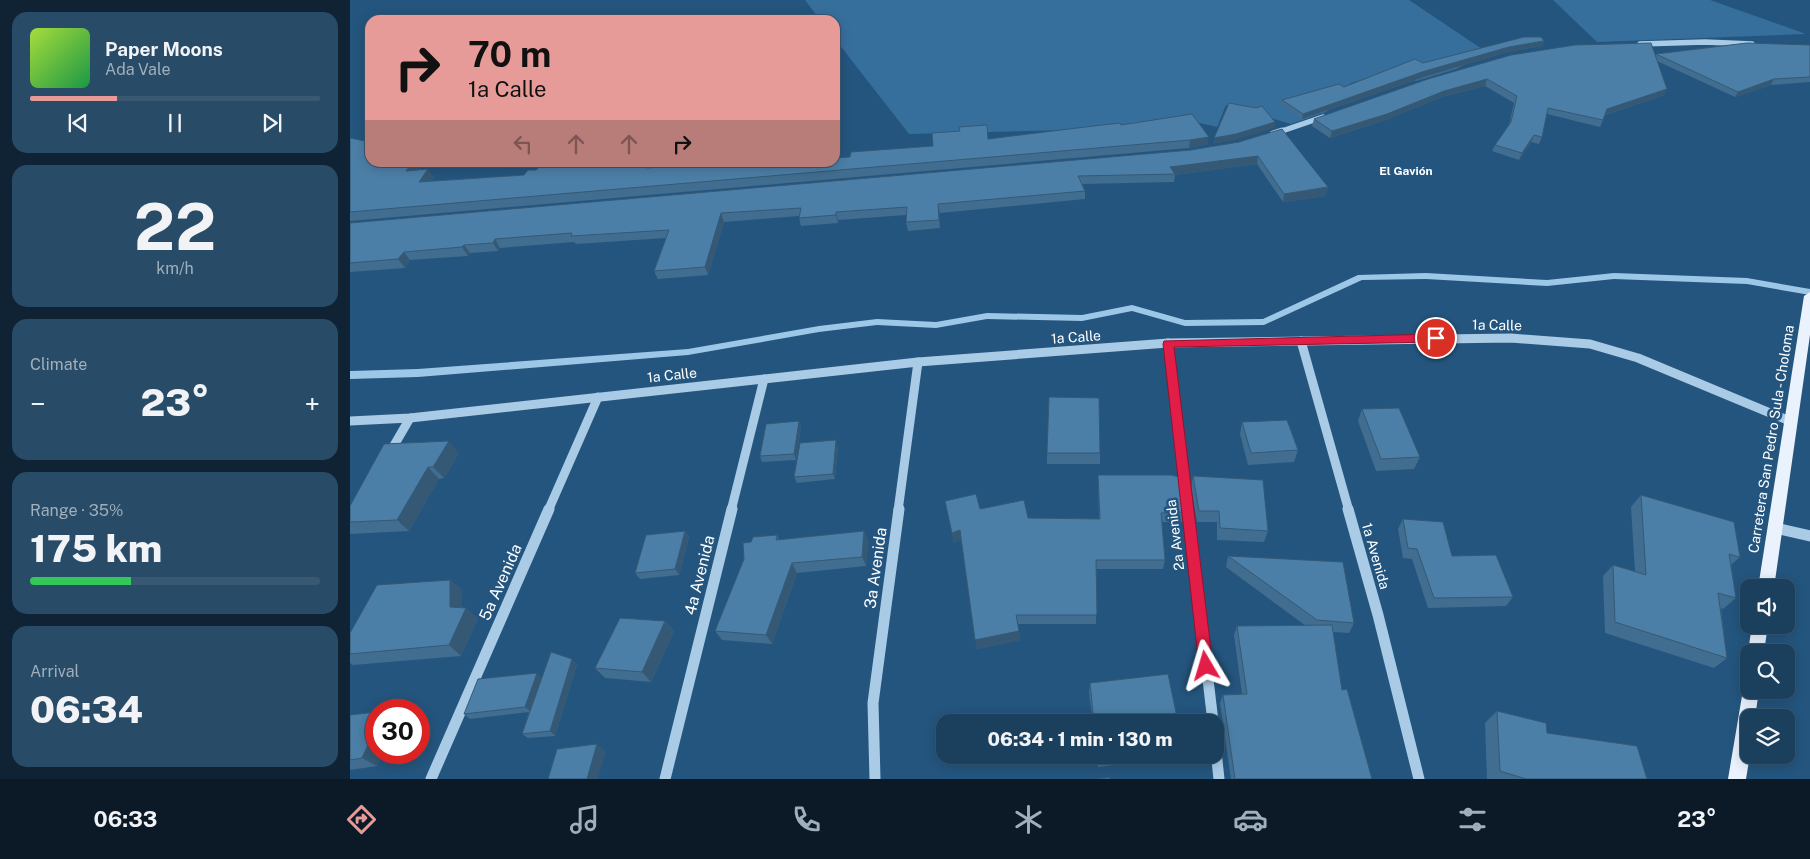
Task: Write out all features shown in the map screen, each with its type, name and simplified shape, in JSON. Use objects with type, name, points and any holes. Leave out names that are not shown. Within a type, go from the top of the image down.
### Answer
[{"type":"main road","name":"Carretera San Pedro Sula - Choloma","points":[[1767,579],[1810,296]]},
{"type":"main road","points":[[1737,779],[1749,699]]},
{"type":"street","points":[[1628,45],[1705,42],[1762,44]]},
{"type":"street","points":[[1264,136],[1334,113]]},
{"type":"street","name":"1a Calle","points":[[350,421],[410,418],[918,362],[1168,344],[1502,338],[1590,344],[1638,358],[1792,422]]},
{"type":"street","name":"1a Avenida","points":[[1301,341],[1378,615],[1419,779]]},
{"type":"street","name":"2a Avenida","points":[[1168,344],[1212,714]]},
{"type":"street","name":"3a Avenida","points":[[876,779],[873,703],[918,362]]},
{"type":"street","name":"4a Avenida","points":[[664,779],[764,379]]},
{"type":"street","name":"5a Avenida","points":[[430,779],[598,397]]},
{"type":"street","points":[[382,467],[410,418]]},
{"type":"street","points":[[1775,528],[1810,536]]},
{"type":"street","points":[[1217,764],[1219,779]]},
{"type":"shaded area","points":[[805,0],[1409,0],[1488,53],[1456,69],[1416,81],[1385,73],[1351,83],[1343,98],[1326,112],[1291,124],[1226,105],[1217,127],[1191,121],[1109,129],[909,134],[840,45],[840,15],[816,15]]},
{"type":"shaded area","points":[[1553,0],[1710,0],[1806,34],[1597,42]]},
{"type":"building","points":[[1524,37],[1541,37],[1544,41],[1509,47],[1425,71],[1303,114],[1282,100],[1339,84],[1344,87],[1415,59],[1423,63]]},
{"type":"building","points":[[1651,43],[1667,89],[1607,109],[1603,120],[1548,108],[1542,137],[1534,135],[1522,153],[1495,145],[1511,122],[1517,96],[1487,79],[1444,91],[1387,114],[1332,131],[1314,119],[1428,79],[1511,55],[1575,45]]},
{"type":"building","points":[[1747,43],[1810,45],[1810,77],[1774,79],[1738,92],[1656,54]]},
{"type":"building","points":[[1229,103],[1256,108],[1262,106],[1275,122],[1236,134],[1214,138]]},
{"type":"building","points":[[1192,114],[1209,137],[350,212],[350,138],[365,141],[365,167],[409,167],[406,171],[428,169],[419,182],[524,175],[528,170],[536,170],[539,167],[840,167],[840,158],[850,157],[851,152],[933,146],[932,133],[960,131],[959,127],[987,125],[988,139],[1120,123],[1121,125]]},
{"type":"building","points":[[1282,129],[1328,187],[1284,194],[1258,156],[1170,167],[1175,174],[1078,176],[1085,191],[938,204],[939,220],[906,222],[907,207],[836,212],[836,215],[799,218],[801,208],[721,213],[705,267],[654,271],[669,230],[571,236],[572,233],[495,239],[493,243],[404,252],[398,259],[350,263],[350,223],[1191,150],[1239,142]]},
{"type":"building","points":[[1049,397],[1099,398],[1100,453],[1047,453]]},
{"type":"building","points":[[1399,408],[1420,457],[1381,459],[1362,409]]},
{"type":"building","points":[[1287,420],[1298,450],[1251,453],[1242,422]]},
{"type":"building","points":[[799,421],[794,454],[760,456],[766,424]]},
{"type":"building","points":[[836,440],[833,474],[794,477],[800,443]]},
{"type":"building","points":[[449,441],[433,467],[428,467],[397,520],[350,522],[350,506],[384,444]]},
{"type":"building","points":[[1098,475],[1171,475],[1180,477],[1184,512],[1161,513],[1165,560],[1096,560],[1097,615],[1016,615],[1019,631],[975,640],[960,530],[952,533],[945,501],[976,494],[980,509],[1024,500],[1028,518],[1100,519]]},
{"type":"building","points":[[1193,476],[1263,480],[1268,531],[1220,528],[1219,511],[1199,511]]},
{"type":"building","points":[[1641,495],[1734,522],[1740,557],[1729,554],[1736,598],[1718,593],[1727,658],[1615,622],[1613,565],[1646,575]]},
{"type":"building","points":[[1403,519],[1443,522],[1452,556],[1496,555],[1513,597],[1434,598],[1417,549],[1408,548]]},
{"type":"building","points":[[685,531],[675,569],[635,573],[646,535]]},
{"type":"building","points":[[864,531],[862,557],[792,563],[766,635],[715,631],[744,559],[743,543],[751,542],[753,537],[777,535],[776,540]]},
{"type":"building","points":[[1228,556],[1343,562],[1354,623],[1317,620]]},
{"type":"building","points":[[450,580],[450,607],[466,608],[449,645],[350,654],[350,633],[377,585]]},
{"type":"building","points":[[620,618],[665,621],[642,672],[595,668]]},
{"type":"building","points":[[1332,625],[1342,690],[1347,689],[1372,779],[1235,779],[1223,695],[1247,694],[1237,626]]},
{"type":"building","points":[[551,652],[572,659],[550,731],[522,734]]},
{"type":"building","points":[[537,673],[525,707],[464,714],[478,679]]},
{"type":"building","points":[[1168,674],[1176,714],[1093,714],[1090,683]]},
{"type":"building","points":[[1497,711],[1546,723],[1547,733],[1637,746],[1647,779],[1526,779],[1500,771]]},
{"type":"building","points":[[365,713],[365,752],[362,758],[350,760],[350,715]]},
{"type":"building","points":[[597,744],[587,779],[548,779],[557,749]]},
{"type":"waterway","points":[[350,375],[418,373],[688,352],[819,329],[877,322],[936,325],[987,316],[1082,318],[1132,308],[1185,323],[1264,322],[1361,277],[1426,276],[1547,283],[1614,276],[1747,281],[1810,292]]},
{"type":"district","name":"El Gavión","points":[[1406,171]]},
{"type":"route","points":[[1206,666],[1168,344],[1436,338]]}]
